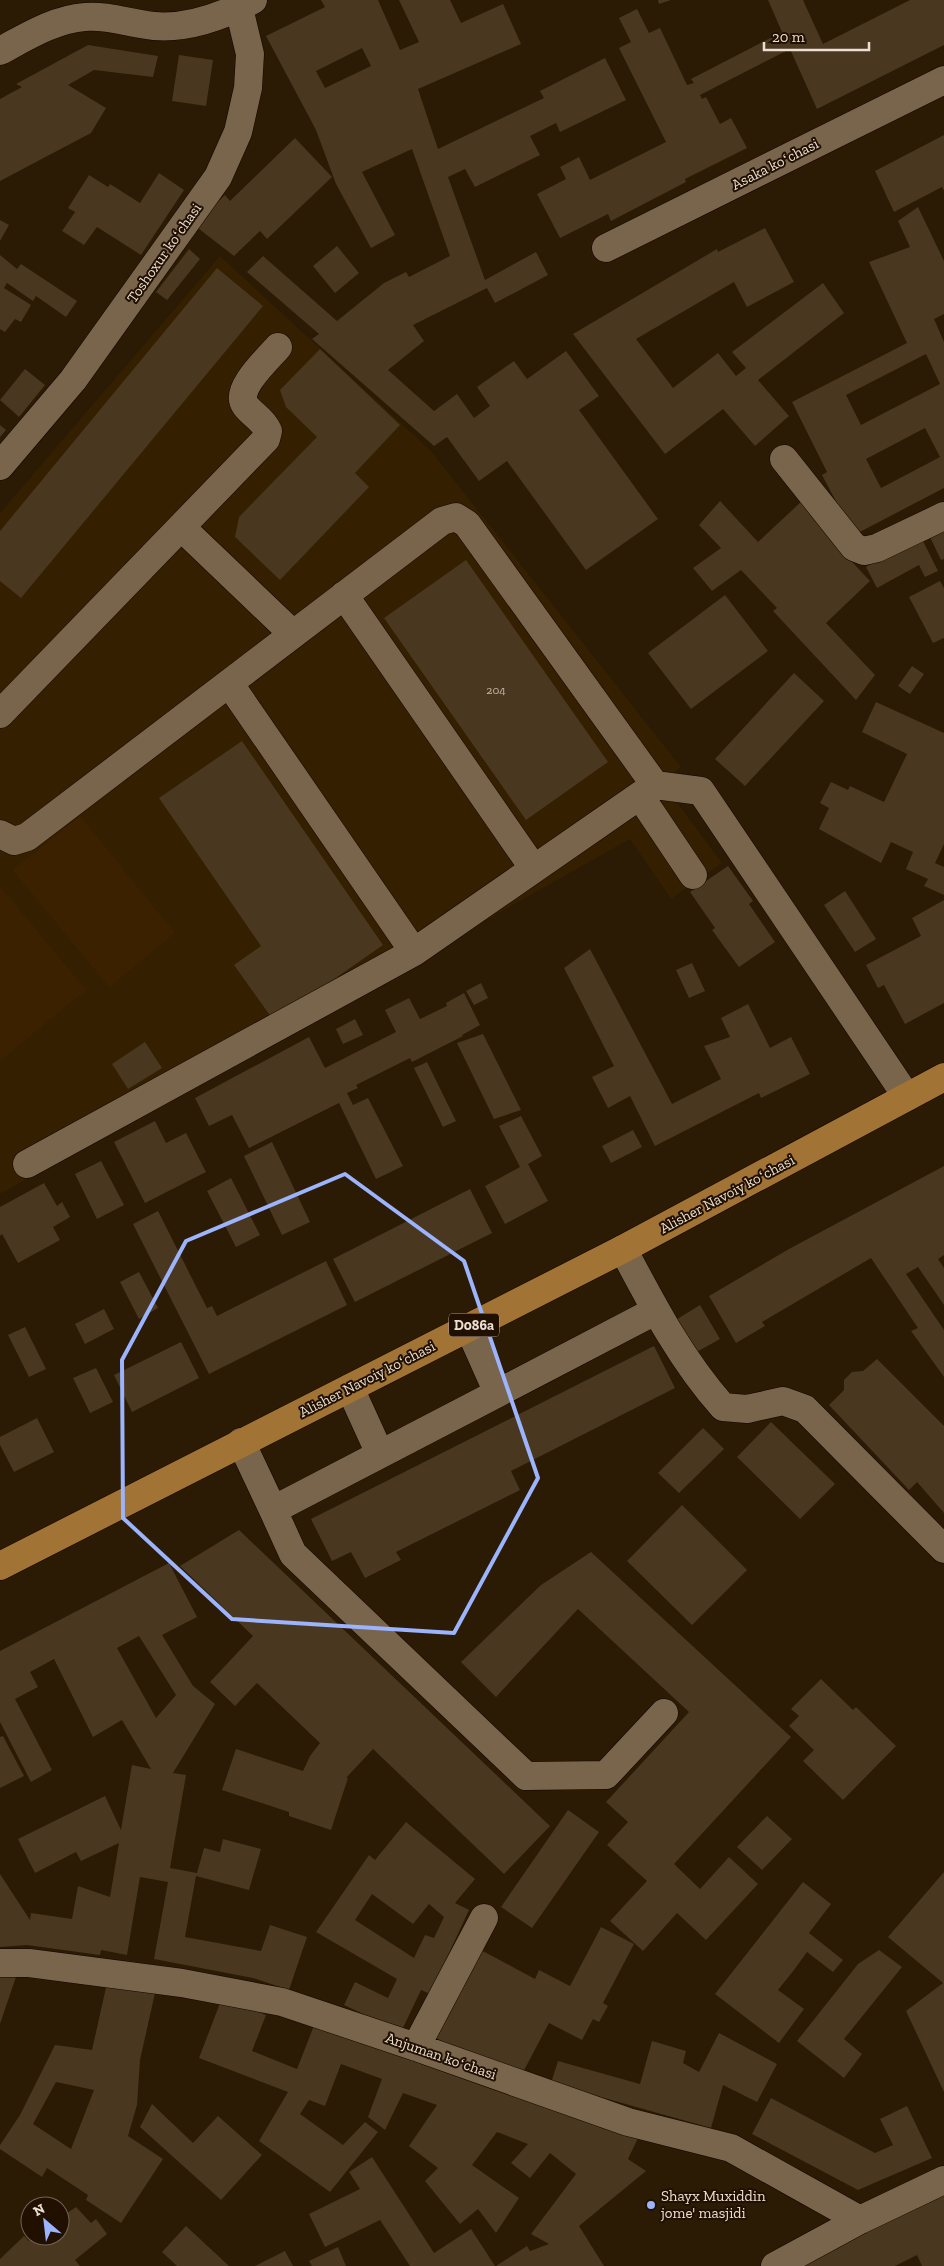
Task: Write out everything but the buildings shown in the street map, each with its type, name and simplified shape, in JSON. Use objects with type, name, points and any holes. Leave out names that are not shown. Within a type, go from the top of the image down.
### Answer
[{"type":"main road","name":"Alisher Navoiy koʻchasi","points":[[0,1566],[623,1249],[944,1077]]},
{"type":"street","points":[[0,51],[61,22],[85,17],[112,18],[154,26],[191,24],[243,2]]},
{"type":"street","name":"Toshoxur koʻchasi","points":[[0,466],[74,380],[218,176],[238,132],[248,88],[250,54],[243,2]]},
{"type":"street","name":"Asaka koʻchasi","points":[[606,248],[944,80]]},
{"type":"street","points":[[0,714],[266,439],[268,431],[264,422],[245,406],[242,398],[244,387],[278,347]]},
{"type":"street","points":[[784,459],[854,547],[864,552],[884,545],[944,516]]},
{"type":"street","points":[[0,834],[14,841],[27,837],[442,520],[456,517],[467,524],[647,791],[693,875]]},
{"type":"street","points":[[181,527],[293,634]]},
{"type":"street","points":[[344,595],[534,869]]},
{"type":"street","points":[[228,684],[414,952]]},
{"type":"street","points":[[27,1164],[414,952],[647,791],[701,791],[907,1097]]},
{"type":"street","points":[[623,1249],[655,1311],[707,1389],[723,1407],[747,1409],[783,1401],[805,1409],[944,1549]]},
{"type":"street","points":[[273,1510],[655,1311]]},
{"type":"street","points":[[468,1328],[498,1393]]},
{"type":"street","points":[[350,1388],[380,1454]]},
{"type":"street","points":[[241,1442],[294,1554],[526,1776],[606,1775],[664,1713]]},
{"type":"street","points":[[416,2046],[484,1918]]},
{"type":"street","name":"Anjuman koʻchasi","points":[[0,1964],[29,1963],[182,1983],[282,2002],[416,2046],[628,2122],[732,2148],[860,2220]]},
{"type":"street","points":[[775,2266],[860,2220],[944,2180]]},
{"type":"highlighted area","points":[[345,1174],[464,1261],[538,1478],[454,1633],[232,1619],[123,1518],[122,1360],[186,1241]]},
{"type":"shaded area","points":[[220,256],[431,451],[681,767],[661,781],[722,863],[671,899],[630,839],[0,1194],[0,513]]},
{"type":"shaded area","points":[[80,816],[175,933],[109,987],[13,870]]},
{"type":"shaded area","points":[[0,886],[86,990],[0,1061]]},
{"type":"place","name":"Shayx Muxiddin jome' masjidi","points":[[651,2205]]}]
